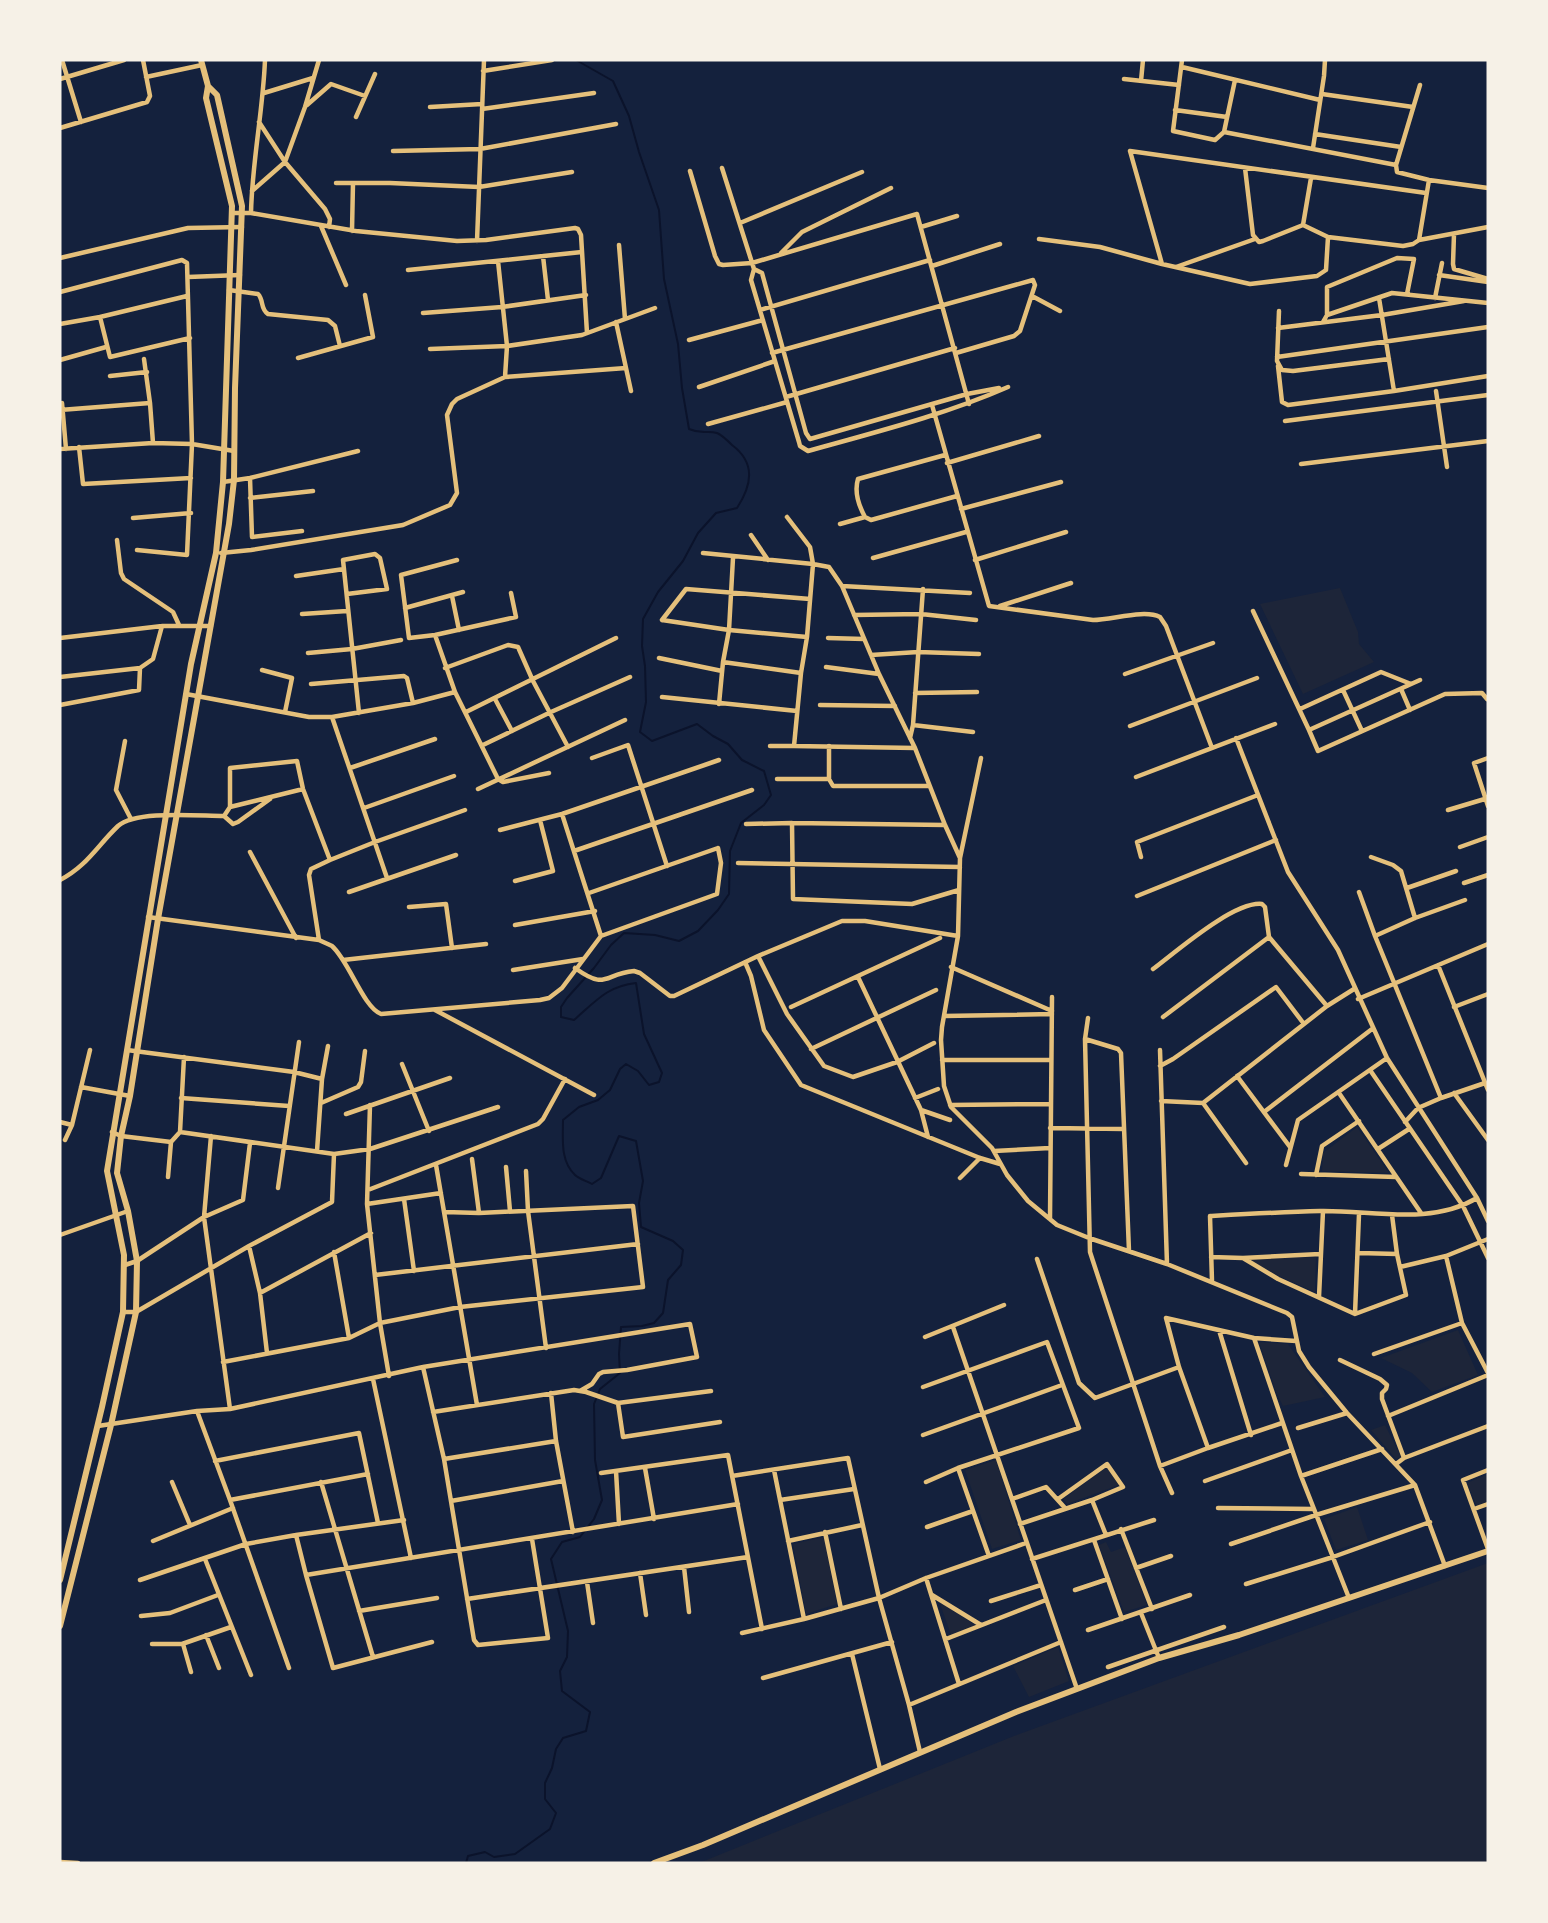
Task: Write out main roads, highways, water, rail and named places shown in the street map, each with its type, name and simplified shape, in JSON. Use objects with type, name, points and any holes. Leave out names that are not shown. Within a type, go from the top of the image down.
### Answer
[{"type":"waterway","points":[[466,1863],[468,1856],[485,1852],[494,1857],[515,1854],[550,1829],[556,1813],[545,1799],[545,1783],[552,1768],[556,1749],[563,1738],[586,1731],[590,1712],[562,1691],[560,1671],[567,1657],[568,1631],[551,1559],[562,1542],[580,1537],[594,1519],[602,1500],[595,1460],[594,1404],[600,1389],[620,1373],[621,1327],[654,1323],[663,1313],[668,1280],[681,1265],[683,1250],[673,1241],[641,1227],[639,1203],[643,1181],[636,1141],[619,1136],[601,1178],[592,1184],[575,1175],[565,1156],[563,1120],[579,1107],[598,1100],[610,1090],[620,1069],[626,1064],[638,1071],[649,1085],[659,1082],[662,1073],[644,1034],[636,983],[609,991],[574,1020],[561,1017],[561,1007],[611,945],[624,933],[655,935],[679,941],[698,931],[718,910],[729,894],[730,851],[741,823],[764,805],[771,795],[764,771],[742,760],[728,744],[697,724],[652,741],[640,732],[646,702],[642,646],[643,619],[658,592],[683,561],[698,533],[716,513],[737,508],[746,491],[749,475],[745,459],[723,437],[717,433],[689,429],[678,344],[664,279],[659,210],[629,116],[613,81],[576,60]]}]
